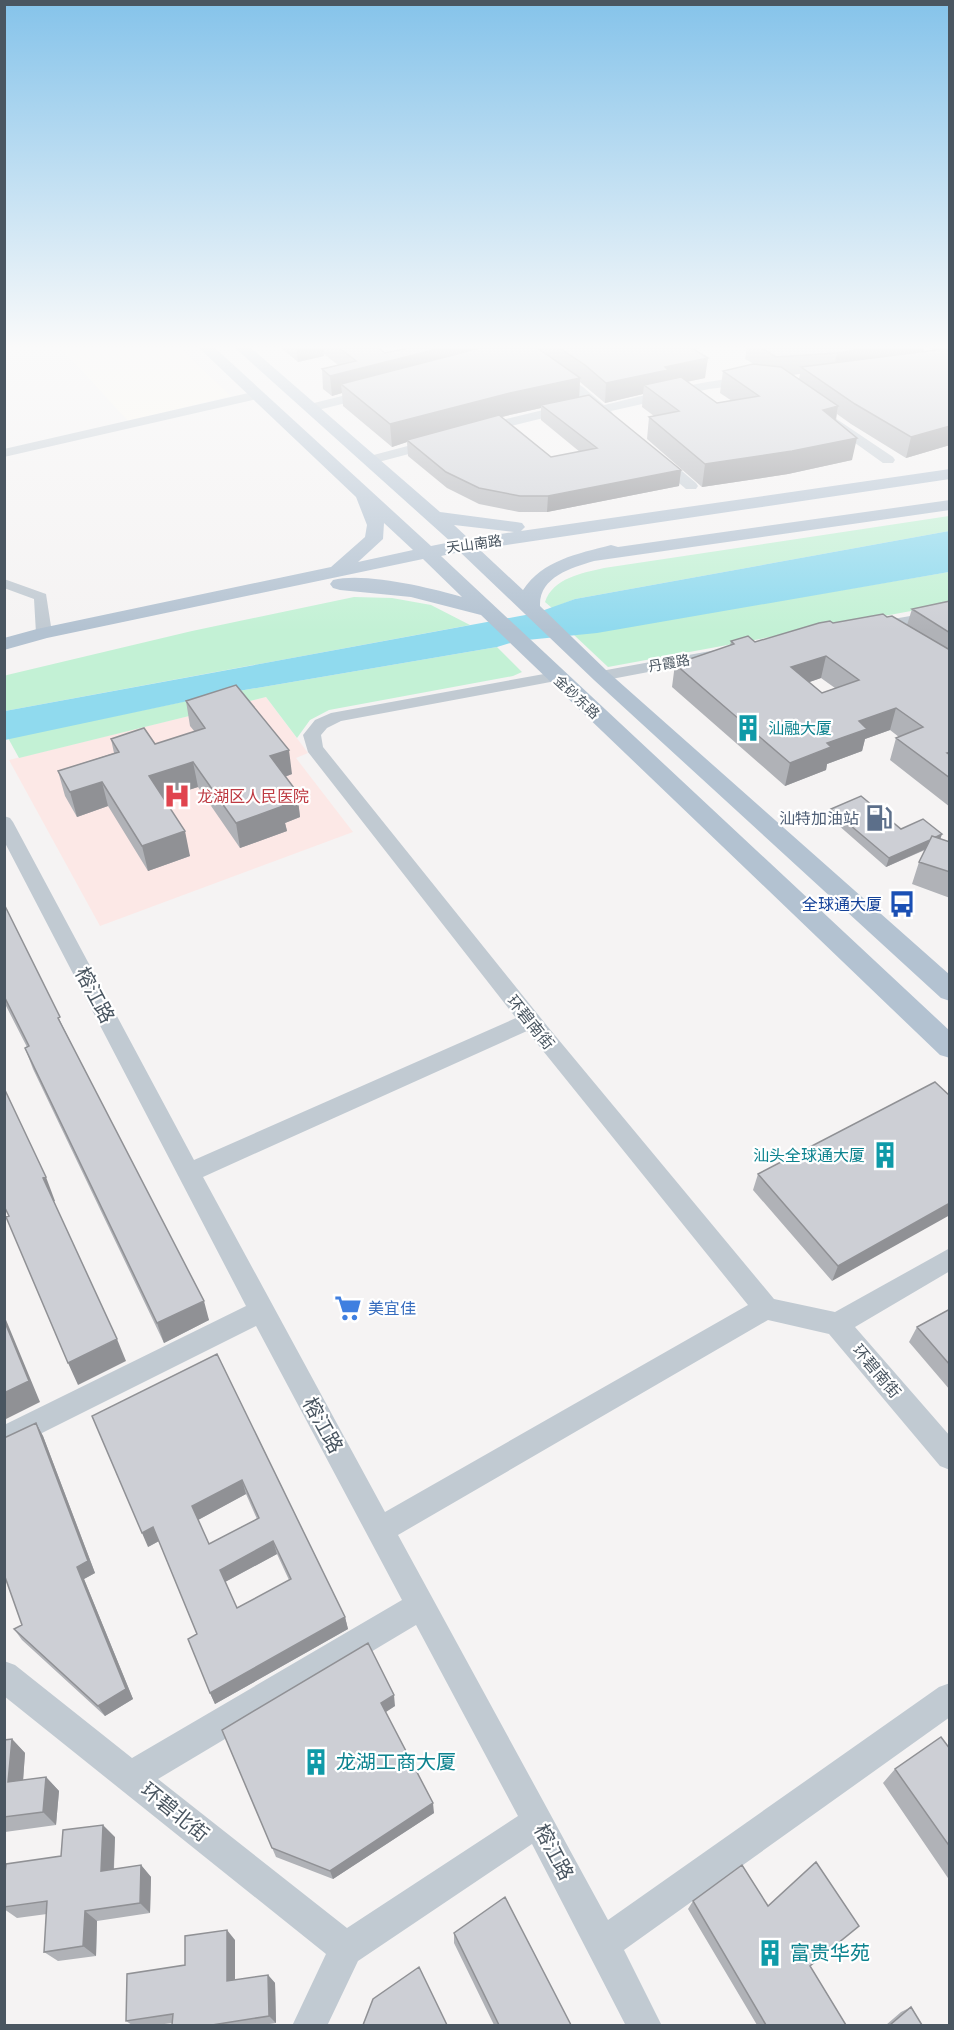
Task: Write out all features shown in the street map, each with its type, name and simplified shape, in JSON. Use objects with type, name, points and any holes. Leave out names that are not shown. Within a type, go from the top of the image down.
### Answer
[{"type":"main road","name":"金砂东路","points":[[307,442],[432,557],[555,677],[950,1048]]},
{"type":"main road","name":"金砂东路","points":[[350,442],[435,517],[601,676],[947,984]]},
{"type":"main road","points":[[523,527],[950,460]]},
{"type":"main road","name":"天山南路","points":[[471,551],[671,534],[760,511],[950,474]]},
{"type":"main road","points":[[760,511],[840,477]]},
{"type":"main road","name":"天山南路","points":[[4,658],[337,578],[432,557],[577,530],[950,489]]},
{"type":"main road","points":[[337,578],[374,539],[376,525],[363,494]]},
{"type":"main road","name":"天山南路","points":[[595,556],[950,505]]},
{"type":"main road","name":"天山南路","points":[[760,511],[886,515]]},
{"type":"main road","points":[[435,517],[523,527],[577,530]]},
{"type":"main road","points":[[530,609],[530,593],[539,580],[552,571],[671,534]]},
{"type":"main road","points":[[337,578],[447,597],[491,615]]},
{"type":"main road","name":"天山南路","points":[[4,644],[44,633],[337,578]]},
{"type":"street","points":[[4,453],[53,442]]},
{"type":"street","points":[[371,460],[438,442]]},
{"type":"street","points":[[862,442],[888,460]]},
{"type":"street","points":[[646,447],[691,486]]},
{"type":"street","points":[[4,584],[41,597],[44,633]]},
{"type":"street","points":[[859,630],[950,614]]},
{"type":"street","points":[[882,626],[901,639]]},
{"type":"street","name":"丹霞路","points":[[601,676],[734,652]]},
{"type":"street","name":"环碧南街","points":[[555,677],[337,717],[321,724],[312,735],[314,748],[531,1021],[766,1308]]},
{"type":"street","name":"榕江路","points":[[4,822],[261,1311],[538,1821],[645,2025]]},
{"type":"street","points":[[188,1173],[531,1021]]},
{"type":"street","points":[[380,1530],[766,1308],[837,1324],[950,1258]]},
{"type":"street","points":[[4,1439],[261,1311]]},
{"type":"street","name":"环碧南街","points":[[837,1324],[950,1457]]},
{"type":"street","points":[[131,1776],[421,1605]]},
{"type":"street","name":"环碧北街","points":[[4,1676],[346,1949]]},
{"type":"street","points":[[603,1944],[950,1698]]},
{"type":"street","points":[[309,2025],[346,1949],[538,1821]]},
{"type":"shaded area","name":"龙湖区人民医院","points":[[266,697],[308,753],[296,758],[353,832],[100,926],[9,760]]},
{"type":"green space","points":[[949,516],[949,531],[575,599],[552,608],[545,602],[554,587],[561,582],[604,568]]},
{"type":"green space","points":[[949,572],[949,604],[608,667],[574,635]]},
{"type":"green space","points":[[354,597],[392,598],[431,605],[470,625],[5,711],[5,676],[7,675],[192,631]]},
{"type":"green space","points":[[497,647],[522,672],[513,676],[329,710],[310,720],[297,738],[266,697],[19,758],[8,738],[221,694]]},
{"type":"water","points":[[949,531],[949,572],[597,633],[517,641],[497,647],[221,694],[5,740],[5,711],[536,613],[575,599]]},
{"type":"building","points":[[409,442],[532,442],[551,457],[597,448],[589,442],[646,442],[681,470],[548,496],[520,496],[479,488],[446,472]]},
{"type":"building","points":[[678,442],[838,442],[792,451],[705,464]]},
{"type":"building","points":[[950,601],[950,633],[912,609]]},
{"type":"building","points":[[883,614],[887,617],[892,616],[950,650],[950,752],[947,753],[950,755],[950,778],[896,738],[923,727],[896,708],[859,721],[867,729],[827,743],[831,747],[790,763],[675,664],[734,644],[731,641],[748,636],[755,642],[819,623],[830,621],[833,623]],"holes":[[[826,656],[859,680],[822,693],[791,667]]]},
{"type":"building","points":[[236,685],[289,750],[270,756],[297,792],[278,799],[283,806],[236,823],[193,762],[149,776],[185,831],[142,846],[102,782],[70,792],[58,771],[119,752],[111,739],[144,728],[155,744],[205,728],[186,701]]},
{"type":"building","points":[[861,796],[901,829],[923,819],[942,834],[932,836],[930,840],[889,858],[831,809]]},
{"type":"building","points":[[932,836],[950,842],[950,872],[919,862]]},
{"type":"building","points":[[4,904],[60,1017],[58,1018],[204,1301],[157,1323],[25,1048],[29,1046],[4,996]]},
{"type":"building","name":"汕头全球通大厦","points":[[935,1082],[950,1096],[950,1203],[838,1266],[758,1174]]},
{"type":"building","points":[[4,1088],[117,1339],[68,1363],[6,1217],[9,1216],[4,1206]]},
{"type":"building","points":[[950,1309],[950,1365],[917,1327]]},
{"type":"building","points":[[4,1320],[29,1381],[4,1393]]},
{"type":"building","points":[[217,1354],[345,1617],[210,1693],[188,1639],[197,1634],[153,1527],[142,1533],[92,1416]],"holes":[[[242,1480],[259,1518],[209,1544],[192,1506]],[[273,1541],[291,1579],[237,1608],[220,1570]]]},
{"type":"building","points":[[36,1423],[88,1561],[77,1567],[126,1689],[98,1706],[14,1629],[22,1625],[4,1574],[4,1438]]},
{"type":"building","name":"龙湖工商大厦","points":[[368,1643],[394,1695],[381,1703],[433,1803],[330,1871],[272,1848],[222,1730]]},
{"type":"building","points":[[941,1737],[950,1749],[950,1847],[895,1769]]},
{"type":"building","points":[[12,1739],[8,1782],[46,1777],[43,1812],[4,1817],[4,1740]]},
{"type":"building","points":[[103,1825],[101,1871],[141,1865],[140,1903],[85,1911],[83,1946],[44,1952],[47,1901],[4,1907],[6,1864],[61,1856],[63,1830]]},
{"type":"building","name":"富贵华苑","points":[[816,1862],[859,1926],[810,1966],[846,2025],[766,2025],[693,1901],[742,1865],[768,1906]]},
{"type":"building","points":[[505,1897],[571,2025],[499,2025],[454,1933]]},
{"type":"building","points":[[227,1930],[227,1981],[268,1975],[269,2016],[212,2025],[172,2025],[173,2014],[126,2021],[127,1974],[185,1965],[185,1936]]},
{"type":"building","points":[[419,1967],[447,2025],[363,2025],[373,1999]]},
{"type":"building","points":[[911,2007],[922,2025],[890,2025]]},
{"type":"place","name":"汕融大厦","points":[[748,728]]},
{"type":"place","name":"龙湖区人民医院","points":[[177,796]]},
{"type":"place","name":"汕特加油站","points":[[879,818]]},
{"type":"place","name":"全球通大厦","points":[[902,904]]},
{"type":"place","name":"汕头全球通大厦","points":[[885,1155]]},
{"type":"place","name":"美宜佳","points":[[348,1308]]},
{"type":"place","name":"龙湖工商大厦","points":[[316,1762]]},
{"type":"place","name":"富贵华苑","points":[[770,1953]]}]
